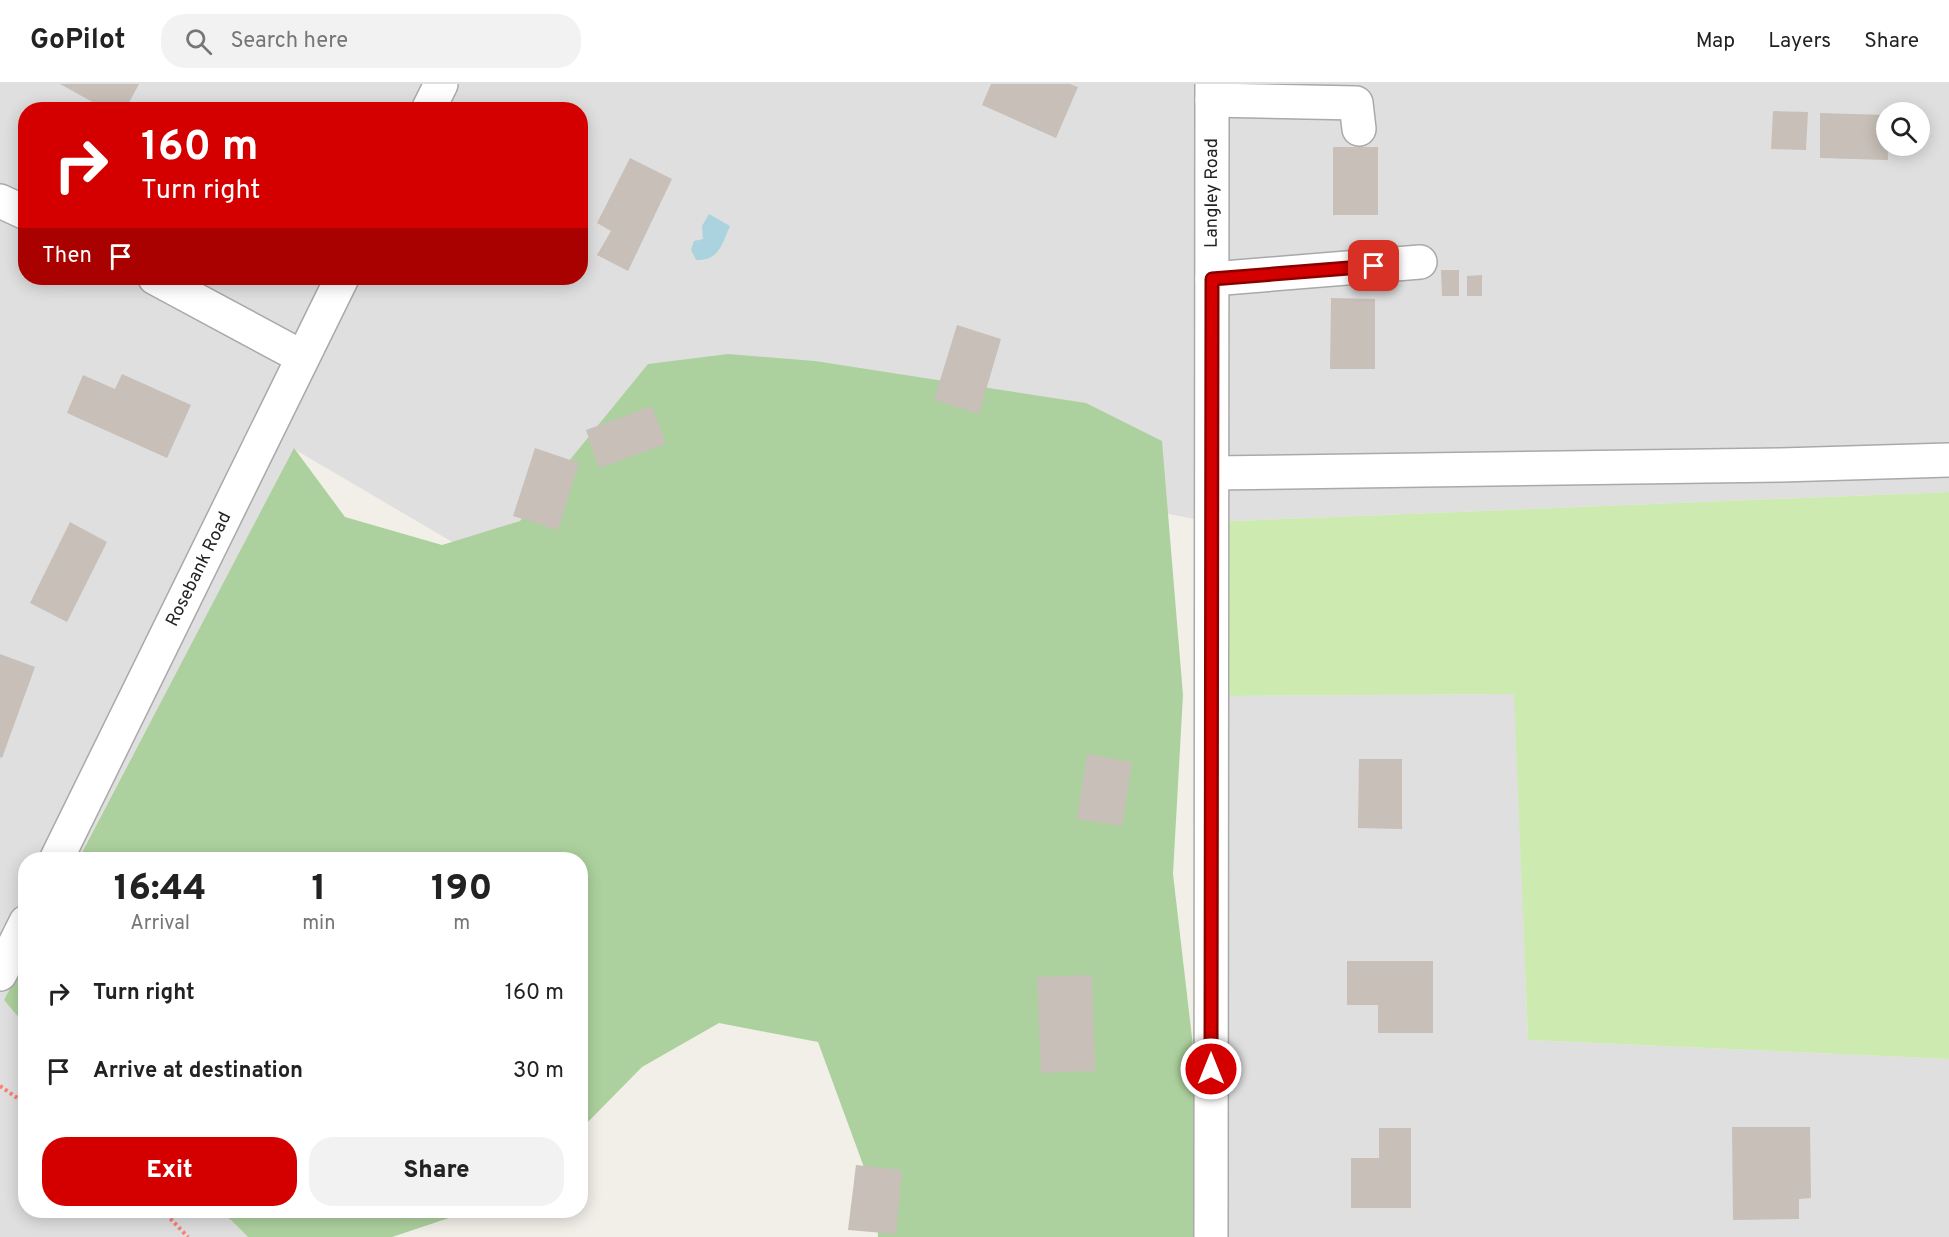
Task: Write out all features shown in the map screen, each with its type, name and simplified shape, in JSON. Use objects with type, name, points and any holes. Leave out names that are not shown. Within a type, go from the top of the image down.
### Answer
[{"type":"street","points":[[432,102],[441,84]]},
{"type":"street","points":[[1212,92],[1356,103],[1359,129]]},
{"type":"street","name":"Langley Road","points":[[1211,1237],[1212,92]]},
{"type":"street","points":[[0,201],[18,209]]},
{"type":"street","points":[[1212,279],[1420,262]]},
{"type":"street","points":[[168,285],[302,357]]},
{"type":"street","name":"Rosebank Road","points":[[60,852],[338,285]]},
{"type":"street","points":[[1212,474],[1758,466],[1949,460]]},
{"type":"street","points":[[0,974],[18,938]]},
{"type":"path","points":[[0,1086],[18,1098]]},
{"type":"path","points":[[170,1218],[188,1237]]},
{"type":"shaded area","points":[[0,84],[1949,84],[1949,492],[1209,522],[776,436],[643,654],[294,449],[82,852],[18,852],[18,973],[4,1000],[18,1017],[18,1218],[228,1218],[248,1237],[0,1237]]},
{"type":"shaded area","points":[[1515,694],[1528,1040],[1949,1059],[1949,1237],[1205,1237],[1218,696]]},
{"type":"green space","points":[[728,354],[815,361],[1086,403],[1162,441],[1183,695],[1173,874],[1212,1210],[1211,1237],[878,1237],[876,1200],[818,1042],[719,1023],[642,1067],[588,1122],[588,852],[82,852],[294,448],[345,517],[442,545],[520,521],[648,364]]},
{"type":"green space","points":[[1949,492],[1949,1059],[1528,1040],[1514,694],[1218,696],[1209,522]]},
{"type":"green space","points":[[18,973],[18,1017],[4,1000]]},
{"type":"green space","points":[[228,1218],[449,1218],[392,1237],[248,1237]]},
{"type":"water","points":[[709,214],[730,226],[715,254],[704,260],[696,260],[691,250],[694,241],[703,239],[702,226]]},
{"type":"building","points":[[60,84],[139,84],[129,102],[93,102]]},
{"type":"building","points":[[991,84],[1070,84],[1078,87],[1056,138],[982,105]]},
{"type":"building","points":[[1773,111],[1808,112],[1806,150],[1771,149]]},
{"type":"building","points":[[1820,113],[1876,115],[1876,156],[1888,156],[1888,160],[1820,158]]},
{"type":"building","points":[[1333,147],[1378,147],[1378,215],[1333,215]]},
{"type":"building","points":[[630,158],[672,179],[628,271],[597,255],[611,231],[597,223]]},
{"type":"building","points":[[1441,270],[1459,270],[1459,296],[1442,296]]},
{"type":"building","points":[[1482,275],[1482,296],[1467,296],[1467,276]]},
{"type":"building","points":[[1331,298],[1375,299],[1375,369],[1330,369]]},
{"type":"building","points":[[957,325],[1001,339],[979,414],[934,400]]},
{"type":"building","points":[[122,374],[191,405],[167,458],[67,413],[83,375],[115,389]]},
{"type":"building","points":[[652,406],[666,444],[599,468],[586,430]]},
{"type":"building","points":[[535,448],[579,463],[558,530],[513,516]]},
{"type":"building","points":[[70,522],[107,542],[67,622],[30,603]]},
{"type":"building","points":[[0,654],[35,667],[2,758],[0,757]]},
{"type":"building","points":[[1087,754],[1132,762],[1122,826],[1077,819]]},
{"type":"building","points":[[1359,759],[1402,759],[1402,829],[1358,828]]},
{"type":"building","points":[[1347,961],[1433,961],[1433,1033],[1378,1033],[1378,1005],[1347,1005]]},
{"type":"building","points":[[1092,975],[1095,1071],[1041,1073],[1037,977]]},
{"type":"building","points":[[1732,1127],[1810,1127],[1811,1198],[1799,1199],[1799,1219],[1733,1220]]},
{"type":"building","points":[[1379,1128],[1411,1128],[1411,1208],[1351,1208],[1351,1158],[1379,1158]]},
{"type":"building","points":[[856,1165],[902,1170],[896,1234],[848,1230]]},
{"type":"route","points":[[1211,1069],[1212,279],[1374,266]]}]
